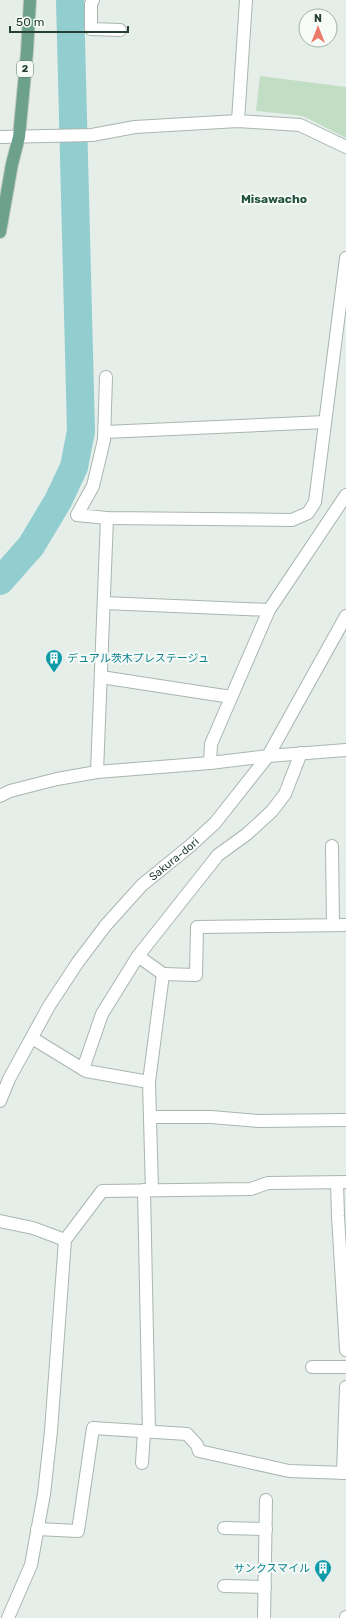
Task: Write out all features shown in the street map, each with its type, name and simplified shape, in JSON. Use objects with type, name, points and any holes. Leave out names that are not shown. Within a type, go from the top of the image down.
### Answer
[{"type":"main road","name":"2","points":[[0,232],[12,164],[19,137],[30,0]]},
{"type":"street","points":[[93,0],[91,4],[91,29],[120,30]]},
{"type":"street","points":[[238,121],[246,0]]},
{"type":"street","points":[[0,137],[92,135],[134,127],[238,121],[300,124],[346,146]]},
{"type":"street","points":[[106,377],[104,440],[93,486],[77,515],[108,518],[292,520],[308,513],[315,502],[346,258]]},
{"type":"street","points":[[105,432],[325,422]]},
{"type":"street","points":[[210,763],[211,744],[269,610],[346,495]]},
{"type":"street","points":[[97,772],[108,518]]},
{"type":"street","points":[[104,604],[269,610]]},
{"type":"street","name":"Sakura-dori","points":[[0,1101],[9,1079],[49,1006],[78,962],[106,925],[142,885],[190,846],[214,823],[268,756],[346,616]]},
{"type":"street","points":[[101,677],[231,697]]},
{"type":"street","points":[[0,796],[10,791],[57,779],[97,772],[346,750]]},
{"type":"street","points":[[84,1069],[102,1014],[138,956],[218,855],[247,834],[272,811],[285,794],[302,753]]},
{"type":"street","points":[[332,846],[333,925]]},
{"type":"street","points":[[138,956],[163,974],[196,975],[197,927],[346,925]]},
{"type":"street","points":[[142,1462],[146,1432],[150,1117],[149,1082],[163,974]]},
{"type":"street","points":[[32,1038],[86,1071],[149,1082]]},
{"type":"street","points":[[150,1117],[211,1116],[258,1121],[346,1120]]},
{"type":"street","points":[[8,1618],[31,1565],[44,1494],[51,1431],[65,1240],[102,1191],[251,1189],[268,1183],[341,1183],[346,1350]]},
{"type":"street","points":[[0,1221],[33,1228],[65,1240]]},
{"type":"street","points":[[312,1367],[346,1367]]},
{"type":"street","points":[[37,1529],[78,1531],[93,1428],[187,1434],[197,1446],[199,1451],[289,1472],[344,1473],[346,1388]]},
{"type":"street","points":[[264,1618],[266,1500]]},
{"type":"street","points":[[224,1528],[266,1529]]},
{"type":"street","points":[[224,1586],[265,1587]]},
{"type":"green space","points":[[260,76],[346,87],[346,138],[305,117],[256,111]]},
{"type":"waterway","points":[[0,581],[31,546],[58,501],[74,467],[81,431],[70,0]]},
{"type":"place","name":"デュアル茨木プレステージュ","points":[[54,673]]},
{"type":"place","name":"サンクスマイル","points":[[323,1583]]},
{"type":"district","name":"Misawacho","points":[[274,199]]}]
